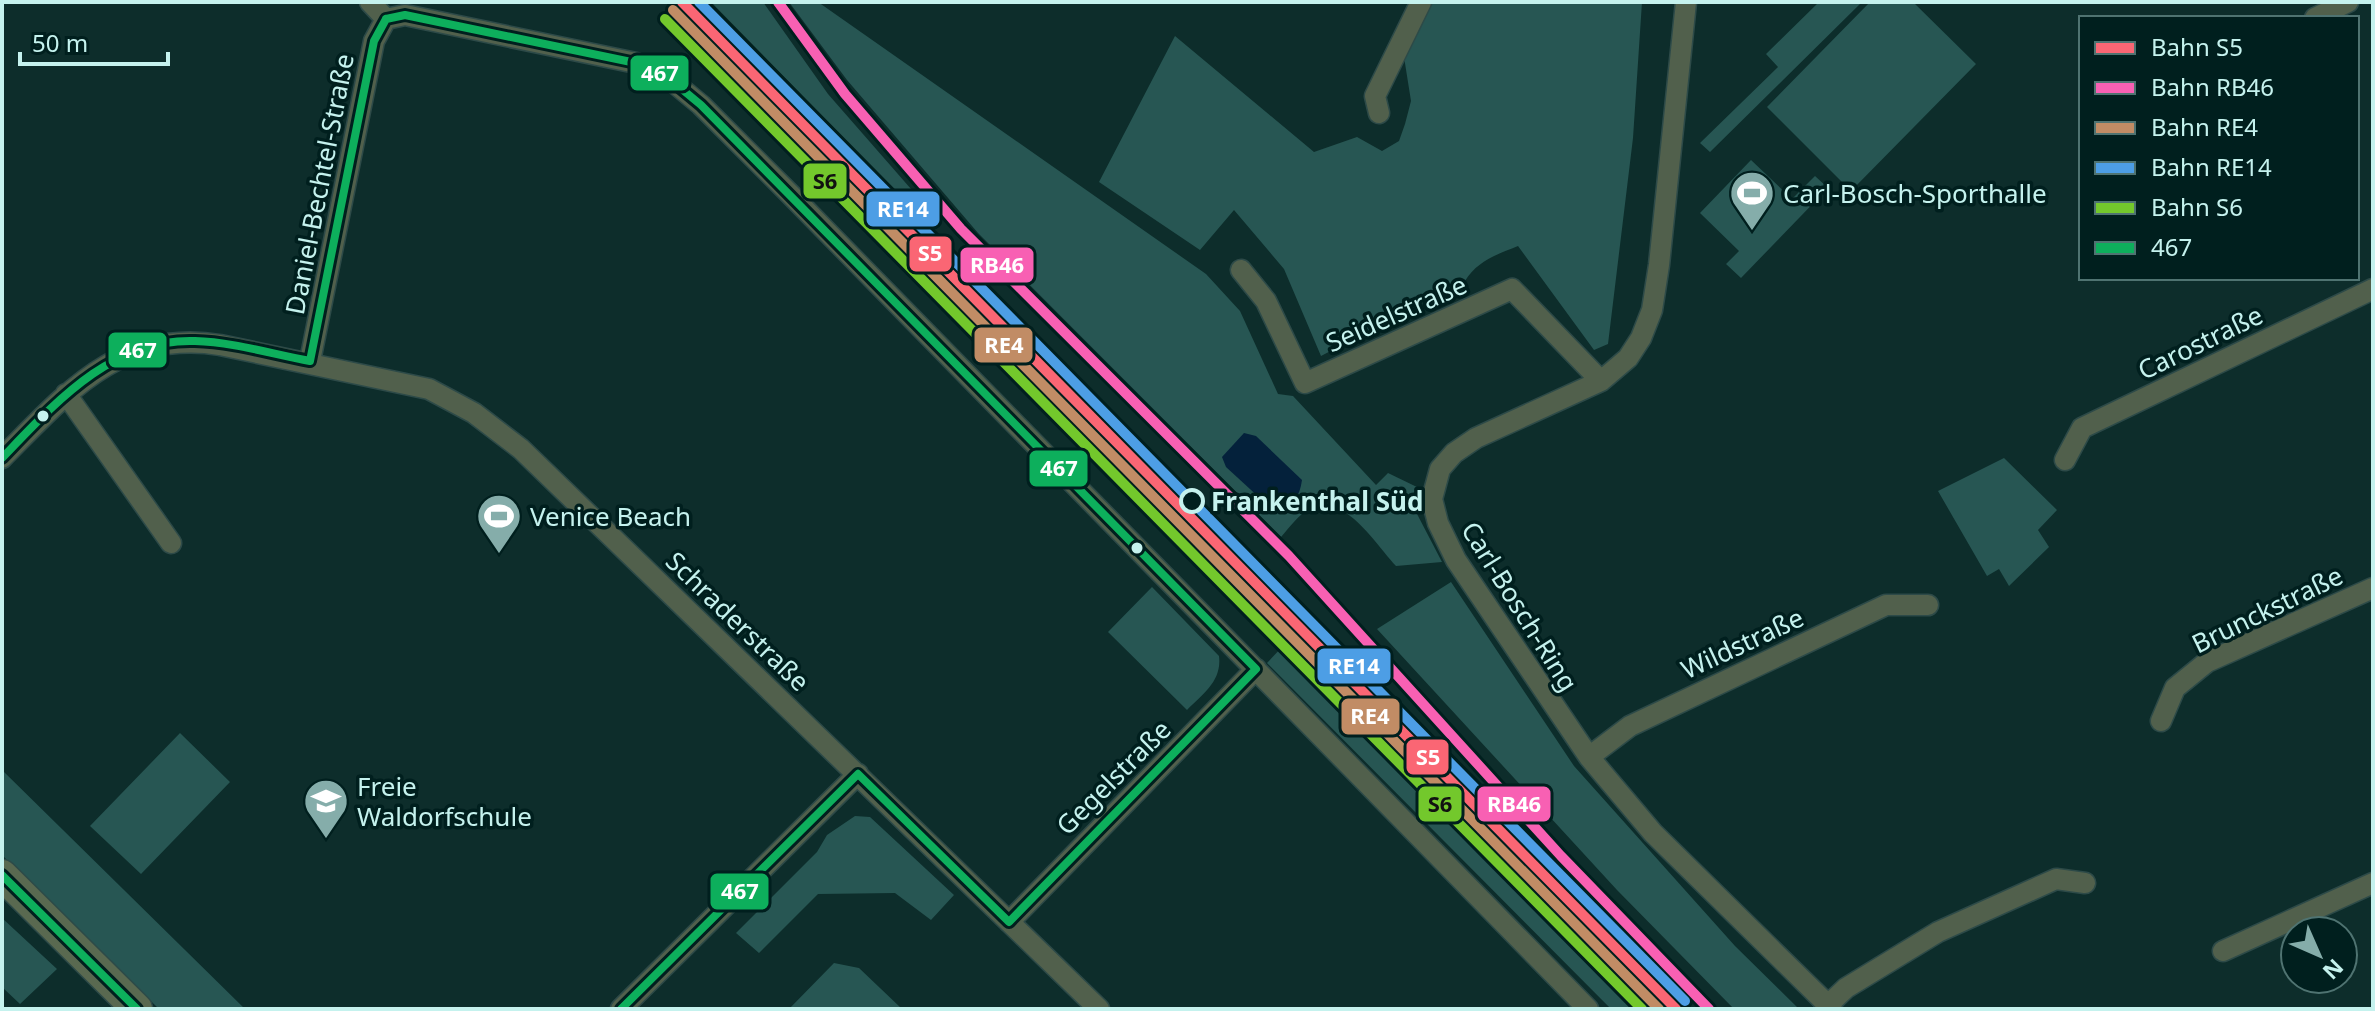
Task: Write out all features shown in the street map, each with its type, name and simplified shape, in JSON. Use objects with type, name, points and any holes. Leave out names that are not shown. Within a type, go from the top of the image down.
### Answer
[{"type":"street","points":[[370,2],[386,19],[405,15],[636,63],[666,76],[790,194],[1588,1009]]},
{"type":"street","points":[[1379,113],[1375,96],[1421,2]]},
{"type":"street","name":"Carl-Bosch-Ring","points":[[1686,2],[1652,310],[1641,338],[1628,358],[1601,381],[1463,447],[1440,469],[1432,499],[1438,523],[1456,560],[1589,757],[1653,833],[1830,1007]]},
{"type":"street","points":[[2319,16],[2348,2]]},
{"type":"street","name":"Daniel-Bechtel-Straße","points":[[310,361],[374,41],[386,19]]},
{"type":"street","name":"Seidelstraße","points":[[1241,270],[1266,301],[1305,383],[1512,289],[1601,381]]},
{"type":"street","name":"Carostraße","points":[[2065,460],[2082,428],[2373,289]]},
{"type":"street","name":"Schraderstraße","points":[[2,458],[66,394],[100,368],[130,352],[160,343],[192,340],[310,361],[429,389],[474,413],[521,449],[1099,1009]]},
{"type":"street","points":[[66,394],[171,543]]},
{"type":"street","name":"Brunckstraße","points":[[2161,721],[2175,688],[2207,662],[2373,588]]},
{"type":"street","name":"Wildstraße","points":[[1589,757],[1630,726],[1886,605],[1928,605]]},
{"type":"street","name":"Gegelstraße","points":[[1009,922],[1256,669]]},
{"type":"street","points":[[621,1009],[858,774]]},
{"type":"street","points":[[2,875],[137,1009]]},
{"type":"street","points":[[1830,1007],[1846,988],[1938,932],[2056,879],[2085,883]]},
{"type":"street","points":[[2223,951],[2373,883]]},
{"type":"shaded area","points":[[711,2],[763,2],[828,94],[918,197],[909,205]]},
{"type":"shaded area","points":[[789,2],[818,2],[1206,274],[1240,311],[1278,394],[1293,396],[1376,485],[1388,473],[1419,488],[1416,512],[1442,562],[1396,566],[1352,518],[1330,506],[1319,505],[1308,509],[1281,537],[978,233],[847,80]]},
{"type":"shaded area","points":[[1432,2],[1642,2],[1633,138],[1608,344],[1594,350],[1518,246],[1482,263],[1465,281],[1321,356],[1284,269],[1234,210],[1200,250],[1099,182],[1175,36],[1314,152],[1357,137],[1382,151],[1399,141],[1405,124],[1411,101],[1404,57]]},
{"type":"shaded area","points":[[1819,2],[1862,2],[1710,152],[1700,143],[1778,67],[1766,54]]},
{"type":"shaded area","points":[[1870,2],[1913,2],[1976,64],[1851,191],[1767,107]]},
{"type":"shaded area","name":"Carl-Bosch-Sporthalle","points":[[1751,160],[1792,199],[1815,176],[1828,188],[1741,278],[1726,264],[1739,251],[1700,213]]},
{"type":"shaded area","points":[[1244,433],[1256,436],[1302,480],[1297,497],[1290,504],[1274,511],[1226,467],[1222,457]]},
{"type":"shaded area","points":[[2004,458],[2057,510],[2038,530],[2049,547],[2009,586],[1999,569],[1987,576],[1938,491]]},
{"type":"shaded area","points":[[1451,582],[1574,766],[1735,946],[1799,1009],[1734,1009],[1617,890],[1377,629]]},
{"type":"shaded area","points":[[1152,587],[1219,656],[1215,680],[1187,710],[1108,632]]},
{"type":"shaded area","points":[[1282,647],[1388,750],[1411,765],[1657,1009],[1611,1009],[1267,663]]},
{"type":"shaded area","points":[[180,733],[230,782],[141,874],[90,826]]},
{"type":"shaded area","points":[[2,770],[245,1009],[159,1009],[10,863],[2,855]]},
{"type":"shaded area","points":[[855,816],[870,817],[954,895],[931,920],[895,893],[818,894],[759,953],[736,933],[817,852],[827,835]]},
{"type":"shaded area","points":[[2,918],[57,969],[20,1004],[2,987]]},
{"type":"shaded area","points":[[834,963],[859,968],[901,1008],[789,1009]]},
{"type":"rail line","name":"S5","points":[[682,2],[1676,1009]]},
{"type":"rail line","name":"RE14","points":[[699,2],[1685,1001]]},
{"type":"rail line","name":"RB46","points":[[778,2],[845,94],[961,229],[1289,556],[1561,856],[1709,1009]]},
{"type":"rail line","name":"RE4","points":[[673,10],[1659,1009]]},
{"type":"rail line","name":"S6","points":[[665,19],[1642,1009]]},
{"type":"transit line","name":"467","points":[[386,19],[405,15],[636,63],[666,76],[701,105],[1256,669]]},
{"type":"transit line","name":"467","points":[[310,361],[374,41],[386,19]]},
{"type":"transit line","name":"467","points":[[2,458],[64,396],[111,362],[137,350],[165,343],[195,341],[238,346],[310,361]]},
{"type":"transit line","name":"467","points":[[1009,922],[1256,669]]},
{"type":"transit line","name":"467","points":[[858,774],[1009,922]]},
{"type":"transit line","name":"467","points":[[621,1009],[858,774]]},
{"type":"transit line","name":"467","points":[[2,875],[137,1009]]},
{"type":"place","name":"Carl-Bosch-Sporthalle","points":[[1752,232]]},
{"type":"place","name":"Frankenthal Süd","points":[[1192,501]]},
{"type":"place","name":"Venice Beach","points":[[499,555]]},
{"type":"place","name":"Freie Waldorfschule","points":[[326,840]]}]
